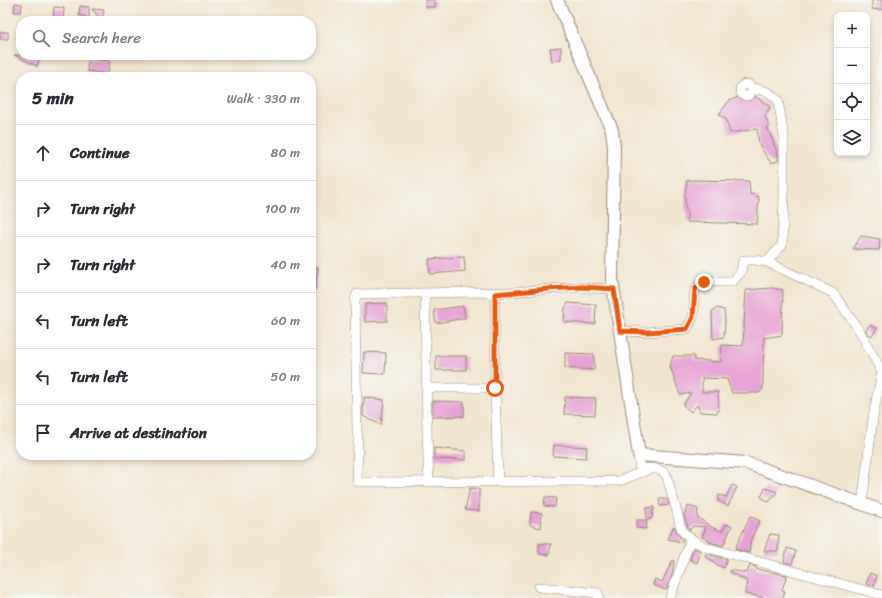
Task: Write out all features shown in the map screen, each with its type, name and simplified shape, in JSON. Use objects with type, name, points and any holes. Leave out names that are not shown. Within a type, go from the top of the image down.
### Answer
[{"type":"street","points":[[557,0],[612,130],[614,146],[612,279],[639,455],[639,466],[641,468],[652,468],[663,471],[666,474],[683,532],[705,547],[882,595]]},
{"type":"street","points":[[751,87],[768,92],[778,100],[784,137],[782,245],[767,262]]},
{"type":"street","points":[[620,331],[648,332],[687,329],[693,317],[695,289],[704,282],[732,282],[741,272],[742,260],[767,262],[833,293],[859,330],[882,372],[874,411],[862,504]]},
{"type":"street","points":[[614,289],[583,287],[495,294],[479,292],[357,294],[355,300],[358,437],[356,474],[358,482],[619,482],[652,468]]},
{"type":"street","points":[[425,293],[429,482]]},
{"type":"street","points":[[495,294],[495,388],[498,482]]},
{"type":"street","points":[[427,388],[495,388]]},
{"type":"street","points":[[639,455],[746,463],[882,511]]},
{"type":"street","points":[[670,598],[691,538]]},
{"type":"street","points":[[539,587],[598,593],[599,598]]},
{"type":"building","points":[[425,0],[435,0],[435,7],[425,7]]},
{"type":"building","points":[[872,0],[882,0],[882,10],[872,9]]},
{"type":"building","points":[[15,3],[22,4],[21,12],[14,12]]},
{"type":"building","points":[[80,6],[89,7],[89,16],[79,15]]},
{"type":"building","points":[[54,7],[64,8],[63,16],[53,16]]},
{"type":"building","points":[[92,9],[104,10],[103,16],[98,16]]},
{"type":"building","points":[[0,32],[8,32],[8,39],[0,39]]},
{"type":"building","points":[[561,47],[561,59],[552,61],[550,48]]},
{"type":"building","points":[[24,60],[39,60],[37,66]]},
{"type":"building","points":[[88,60],[110,61],[108,72],[87,71]]},
{"type":"building","points":[[740,96],[756,97],[770,107],[765,116],[769,127],[767,127],[778,154],[778,161],[771,163],[761,148],[757,129],[730,133],[726,119],[719,114],[729,101]]},
{"type":"building","points":[[687,180],[749,181],[750,194],[759,197],[757,224],[687,222],[685,194]]},
{"type":"building","points":[[861,236],[880,239],[879,250],[853,249]]},
{"type":"building","points":[[464,257],[465,271],[430,274],[429,259]]},
{"type":"building","points":[[316,267],[318,267],[316,282]]},
{"type":"building","points":[[772,288],[783,290],[782,335],[764,338],[763,389],[759,393],[732,393],[727,379],[702,378],[702,392],[718,392],[719,409],[717,413],[700,412],[697,405],[691,412],[683,405],[691,393],[680,395],[670,366],[673,356],[694,356],[694,360],[721,362],[722,345],[743,346],[746,290]]},
{"type":"building","points":[[387,303],[387,321],[365,322],[365,304]]},
{"type":"building","points":[[568,303],[596,305],[595,324],[564,322],[565,308]]},
{"type":"building","points":[[463,306],[465,318],[436,323],[434,310]]},
{"type":"building","points":[[717,308],[724,310],[724,337],[713,339],[712,311]]},
{"type":"building","points":[[869,325],[877,328],[872,336],[866,331]]},
{"type":"building","points":[[364,352],[386,353],[385,374],[363,373]]},
{"type":"building","points":[[565,353],[594,354],[594,370],[565,368]]},
{"type":"building","points":[[436,356],[466,356],[466,370],[436,370]]},
{"type":"building","points":[[364,397],[384,400],[381,425],[363,416]]},
{"type":"building","points":[[565,397],[596,398],[595,415],[564,414]]},
{"type":"building","points":[[433,401],[464,402],[464,416],[433,417]]},
{"type":"building","points":[[554,445],[587,447],[586,458],[553,456]]},
{"type":"building","points":[[434,448],[466,451],[466,460],[434,459]]},
{"type":"building","points":[[732,485],[737,487],[728,506],[718,501],[719,495],[726,497]]},
{"type":"building","points":[[470,488],[479,489],[479,511],[465,510]]},
{"type":"building","points":[[765,488],[777,492],[769,502],[761,497]]},
{"type":"building","points":[[545,497],[556,498],[555,507],[544,506]]},
{"type":"building","points":[[659,499],[667,499],[669,505],[660,506]]},
{"type":"building","points":[[688,506],[698,509],[697,517],[713,528],[722,531],[726,524],[732,526],[723,546],[710,542],[702,537],[706,527],[693,526],[690,530],[688,528],[684,515]]},
{"type":"building","points":[[654,507],[652,518],[647,520],[646,508]]},
{"type":"building","points":[[531,512],[542,513],[541,528],[530,525]]},
{"type":"building","points":[[750,516],[760,521],[751,539],[749,553],[735,549]]},
{"type":"building","points":[[637,520],[647,520],[646,529],[636,528]]},
{"type":"building","points":[[674,526],[678,535],[683,540],[681,542],[668,539]]},
{"type":"building","points":[[770,534],[779,535],[778,551],[764,551]]},
{"type":"building","points":[[539,544],[551,544],[549,555],[539,554]]},
{"type":"building","points":[[694,548],[701,551],[697,563],[690,560]]},
{"type":"building","points":[[787,548],[796,551],[792,564],[784,562]]},
{"type":"building","points":[[706,554],[727,559],[724,568],[713,563],[713,561],[705,556]]},
{"type":"building","points":[[672,561],[674,561],[672,575],[666,590],[653,585],[655,579],[662,582]]},
{"type":"building","points":[[750,565],[756,567],[756,569],[787,575],[782,590],[785,591],[783,598],[768,598],[745,594],[747,581],[730,572],[730,570],[747,573]]},
{"type":"building","points":[[870,573],[877,576],[874,586],[866,584]]},
{"type":"route","points":[[495,388],[495,294],[583,287],[614,289],[620,331],[648,332],[687,329],[693,317],[695,289],[704,282]]}]
